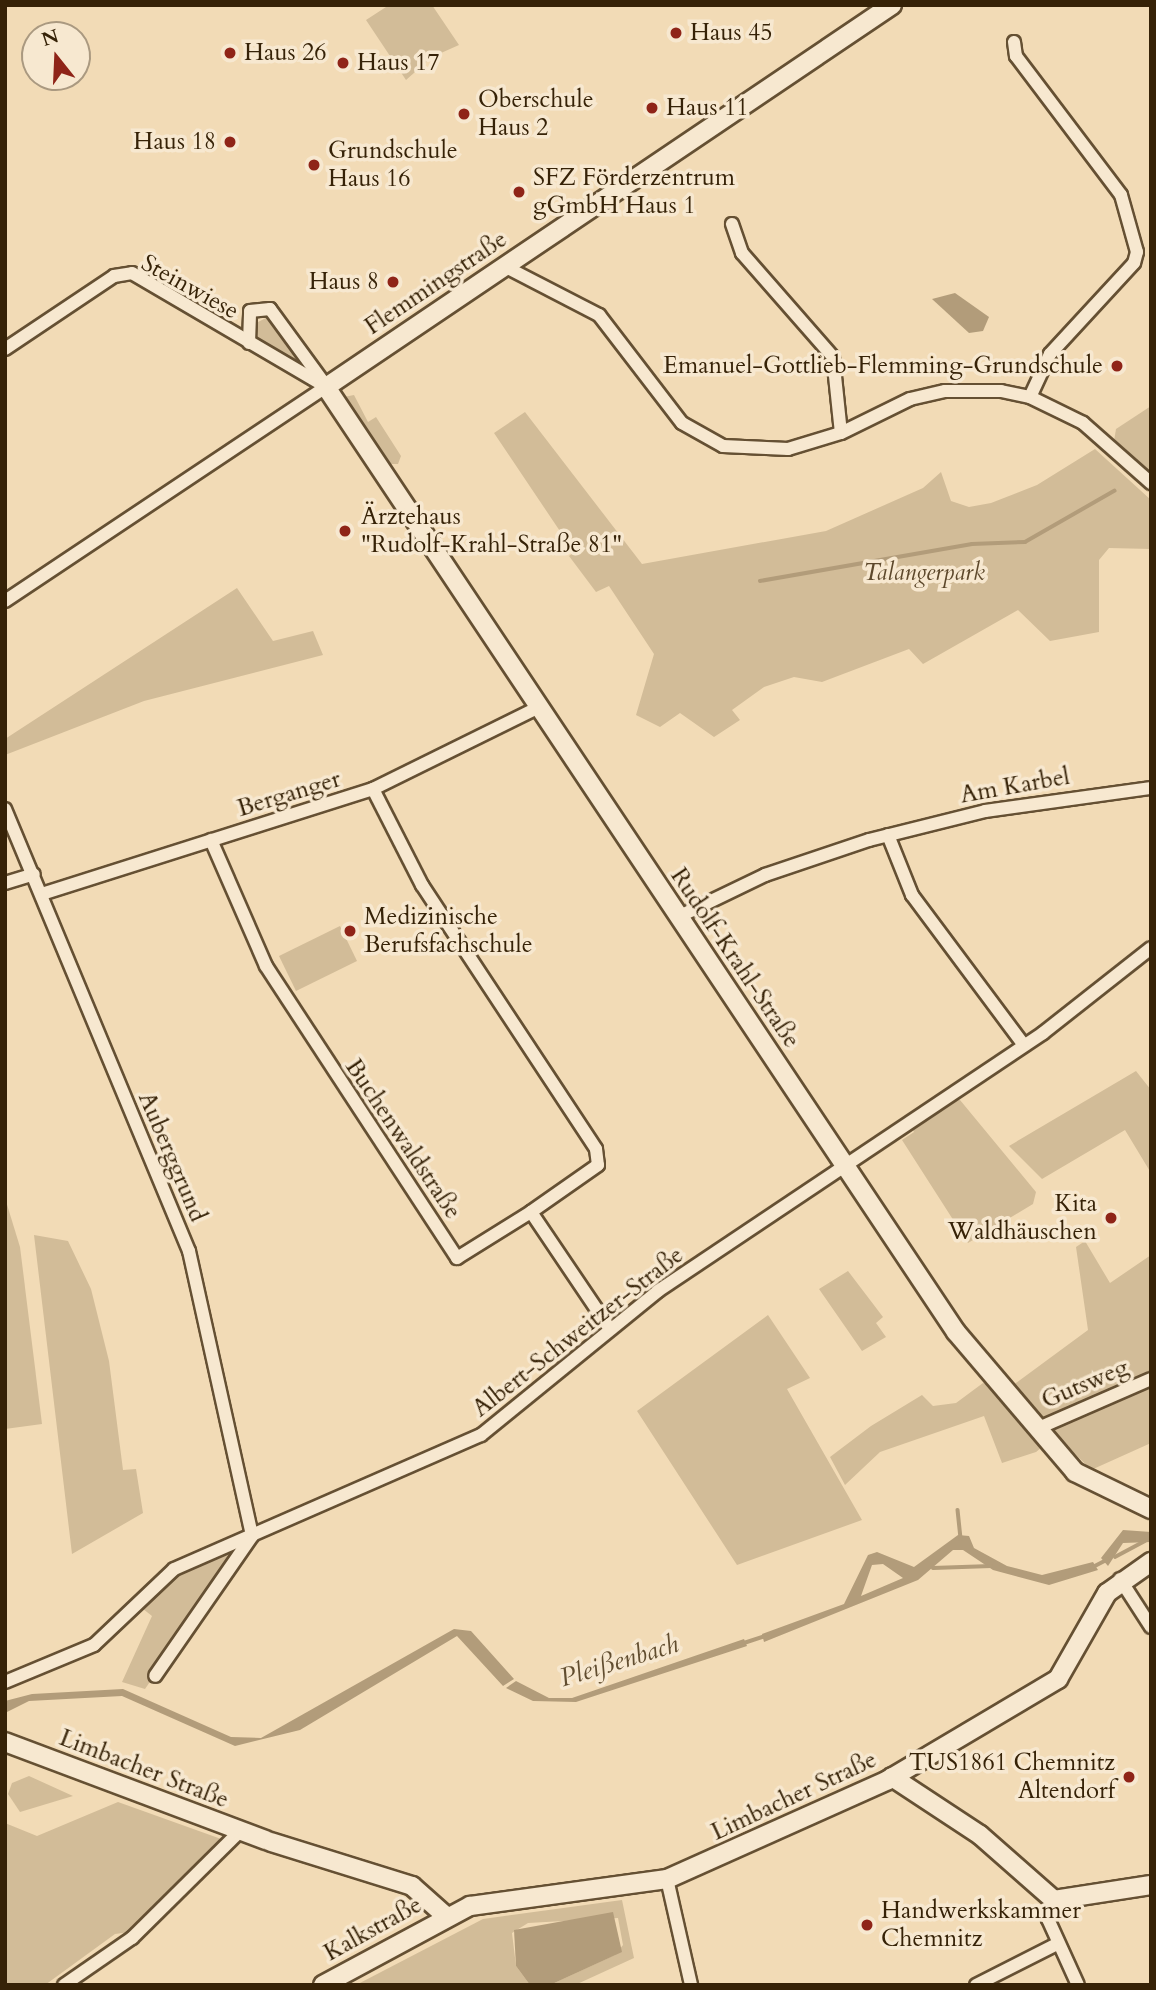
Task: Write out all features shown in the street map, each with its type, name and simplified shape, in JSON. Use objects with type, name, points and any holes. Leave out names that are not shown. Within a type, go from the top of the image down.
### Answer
[{"type":"street","name":"Flemmingstraße","points":[[5,601],[504,266],[874,10],[892,5]]},
{"type":"street","points":[[1014,42],[1016,56],[1121,195],[1137,252],[1134,264],[1050,354],[1030,397]]},
{"type":"street","points":[[732,224],[742,253],[833,357],[841,433]]},
{"type":"street","points":[[504,266],[598,315],[665,403],[705,439],[765,450],[841,433],[911,399],[945,391],[1030,397],[1083,424],[1151,483]]},
{"type":"street","name":"Steinwiese","points":[[5,349],[114,276],[132,273],[326,387]]},
{"type":"street","name":"Steinwiese","points":[[249,343],[250,311],[270,309],[326,387]]},
{"type":"street","name":"Rudolf-Krahl-Straße","points":[[326,387],[537,708],[956,1332],[1075,1472],[1151,1509]]},
{"type":"street","name":"Berganger","points":[[43,894],[373,789],[537,708]]},
{"type":"street","name":"Am Karbel","points":[[678,916],[765,875],[888,835],[985,811],[1151,788]]},
{"type":"street","points":[[373,789],[422,885],[596,1149],[598,1165],[531,1212],[610,1329]]},
{"type":"street","name":"Auberggrund","points":[[5,809],[43,894],[189,1251],[252,1536]]},
{"type":"street","points":[[888,835],[912,895],[1023,1044]]},
{"type":"street","name":"Buchenwaldstraße","points":[[211,840],[266,966],[457,1258],[531,1212]]},
{"type":"street","points":[[5,883],[34,874]]},
{"type":"street","name":"Albert-Schweitzer-Straße","points":[[252,1536],[481,1435],[610,1329],[1023,1044],[1151,948]]},
{"type":"street","name":"Gutsweg","points":[[1036,1429],[1151,1379]]},
{"type":"street","points":[[155,1676],[252,1536]]},
{"type":"street","points":[[5,1682],[94,1645],[164,1575],[252,1536]]},
{"type":"street","name":"Limbacher Straße","points":[[5,1742],[240,1831],[412,1886],[447,1917],[508,1898],[667,1879],[892,1777],[1058,1679],[1120,1579],[1151,1562]]},
{"type":"street","points":[[1120,1579],[1151,1627]]},
{"type":"street","points":[[892,1777],[979,1835],[1054,1900],[1151,1885]]},
{"type":"street","points":[[64,1985],[132,1938],[240,1831]]},
{"type":"street","points":[[667,1879],[691,1985]]},
{"type":"street","points":[[1054,1900],[1048,1919],[1057,1944],[1078,1985]]},
{"type":"street","name":"Kalkstraße","points":[[323,1985],[447,1917]]},
{"type":"street","points":[[976,1985],[1057,1944]]},
{"type":"green space","points":[[432,5],[459,45],[432,57],[406,80],[366,20],[386,7]]},
{"type":"green space","points":[[266,318],[297,359],[293,363],[254,335],[254,324]]},
{"type":"green space","points":[[354,395],[368,422],[376,417],[401,456],[398,464],[388,464],[344,397]]},
{"type":"green space","points":[[1151,406],[1151,474],[1114,441],[1116,429]]},
{"type":"green space","name":"Talangerpark","points":[[525,412],[642,564],[826,531],[923,488],[941,472],[951,501],[969,507],[991,503],[1037,485],[1095,449],[1151,500],[1151,549],[1109,548],[1099,560],[1099,632],[1050,641],[1018,610],[923,664],[909,649],[822,682],[794,677],[764,687],[732,710],[740,720],[714,737],[680,713],[660,727],[636,715],[654,654],[609,586],[596,592],[569,556],[574,552],[494,433]]},
{"type":"green space","points":[[237,588],[273,641],[313,631],[323,655],[144,701],[5,755],[5,739]]},
{"type":"green space","points":[[340,926],[357,961],[296,991],[279,956]]},
{"type":"green space","points":[[1136,1071],[1151,1090],[1151,1173],[1125,1130],[1042,1179],[1009,1146]]},
{"type":"green space","points":[[953,1099],[960,1100],[1036,1192],[1033,1204],[968,1243],[902,1140],[914,1132],[911,1126]]},
{"type":"green space","points":[[5,1198],[20,1247],[42,1424],[5,1429]]},
{"type":"green space","points":[[34,1235],[68,1241],[91,1289],[109,1361],[123,1470],[136,1469],[143,1513],[72,1554]]},
{"type":"green space","points":[[1085,1241],[1110,1283],[1151,1255],[1151,1443],[1091,1470],[1057,1435],[1036,1452],[1002,1463],[984,1416],[880,1452],[845,1485],[830,1457],[871,1426],[922,1395],[933,1406],[956,1403],[983,1383],[1005,1391],[1088,1330],[1076,1247]]},
{"type":"green space","points":[[848,1271],[883,1317],[876,1323],[886,1337],[862,1351],[819,1289]]},
{"type":"green space","points":[[768,1315],[810,1378],[787,1389],[862,1520],[737,1565],[637,1411]]},
{"type":"green space","points":[[238,1545],[239,1552],[145,1689],[122,1682],[152,1616],[138,1605],[163,1580]]},
{"type":"green space","points":[[29,1776],[73,1796],[20,1812],[8,1794],[12,1783]]},
{"type":"green space","points":[[118,1802],[224,1840],[130,1932],[115,1934],[45,1985],[5,1985],[5,1823],[37,1836]]},
{"type":"green space","points":[[622,1900],[634,1958],[575,1985],[550,1985],[615,1955],[623,1945],[618,1918],[528,1923],[512,1933],[516,1966],[530,1985],[356,1985],[483,1919]]},
{"type":"shaded area","points":[[955,293],[989,317],[983,331],[969,333],[932,299]]},
{"type":"shaded area","points":[[1123,1530],[1151,1532],[1151,1542],[1123,1543],[1108,1566],[1101,1558]]},
{"type":"shaded area","points":[[958,1535],[969,1536],[974,1548],[1007,1566],[1042,1575],[1093,1562],[1098,1570],[1049,1585],[993,1570],[963,1550],[953,1550],[918,1580],[764,1642],[762,1634],[844,1604],[868,1555],[877,1552],[914,1567]],"holes":[[[883,1564],[903,1578],[861,1596],[872,1565]]]},
{"type":"shaded area","points":[[454,1629],[471,1631],[514,1679],[503,1686],[457,1636],[300,1730],[235,1746],[122,1696],[29,1701],[5,1713],[5,1701],[32,1694],[123,1689],[231,1737],[261,1738]]},
{"type":"shaded area","points":[[744,1639],[747,1646],[576,1702],[533,1701],[506,1688],[516,1681],[549,1698],[572,1698]]},
{"type":"shaded area","points":[[613,1912],[622,1952],[550,1985],[530,1985],[516,1966],[514,1930]]},
{"type":"waterway","points":[[760,581],[972,544],[1025,542],[1114,491]]},
{"type":"waterway","points":[[958,1510],[961,1539]]},
{"type":"waterway","points":[[1115,1557],[1145,1541]]},
{"type":"waterway","name":"Pleißenbach","points":[[1091,1568],[1107,1560]]},
{"type":"waterway","points":[[933,1568],[991,1566]]},
{"type":"waterway","name":"Pleißenbach","points":[[744,1643],[766,1636]]},
{"type":"place","name":"Haus 45","points":[[676,33]]},
{"type":"place","name":"Haus 26","points":[[230,53]]},
{"type":"place","name":"Haus 17","points":[[343,63]]},
{"type":"place","name":"Haus 11","points":[[652,108]]},
{"type":"place","name":"Oberschule Haus 2","points":[[464,114]]},
{"type":"place","name":"Haus 18","points":[[230,142]]},
{"type":"place","name":"Grundschule Haus 16","points":[[314,165]]},
{"type":"place","name":"SFZ Förderzentrum gGmbH Haus 1","points":[[519,192]]},
{"type":"place","name":"Haus 8","points":[[393,282]]},
{"type":"place","name":"Emanuel-Gottlieb-Flemming-Grundschule","points":[[1117,366]]},
{"type":"place","name":"Ärztehaus \"Rudolf-Krahl-Straße 81\"","points":[[345,531]]},
{"type":"place","name":"Medizinische Berufsfachschule","points":[[350,931]]},
{"type":"place","name":"Kita Waldhäuschen","points":[[1111,1218]]},
{"type":"place","name":"TUS1861 Chemnitz Altendorf","points":[[1129,1777]]},
{"type":"place","name":"Handwerkskammer Chemnitz","points":[[867,1925]]}]
